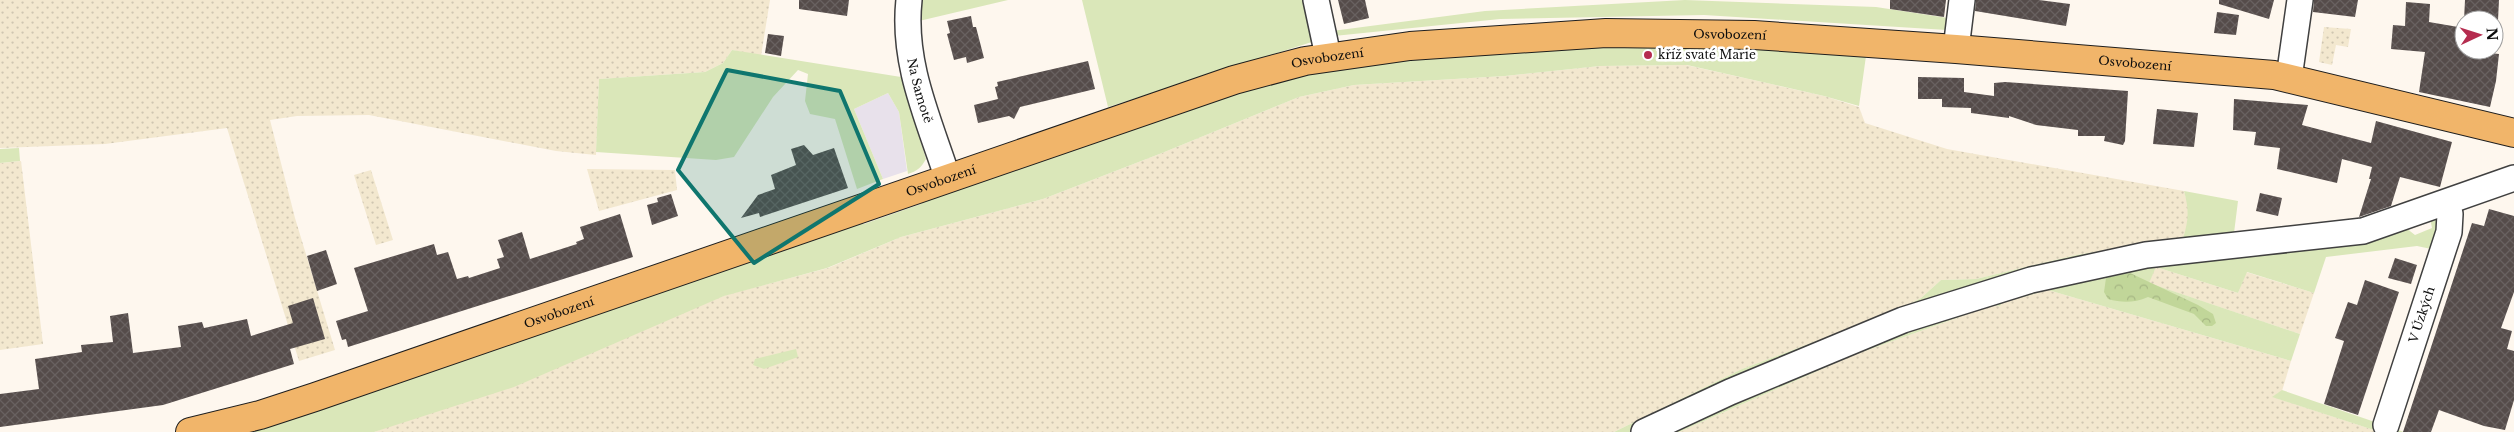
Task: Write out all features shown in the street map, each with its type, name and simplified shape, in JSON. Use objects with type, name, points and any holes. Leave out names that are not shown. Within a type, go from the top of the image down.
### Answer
[{"type":"main road","name":"Osvobození","points":[[190,432],[245,419],[315,397],[1234,80],[1328,56],[1410,46],[1614,33],[1754,35],[2224,70],[2289,78],[2514,133]]},
{"type":"street","name":"Na Samotě","points":[[909,0],[908,40],[913,71],[948,179]]},
{"type":"street","points":[[1316,0],[1328,56]]},
{"type":"street","points":[[1956,49],[1962,0]]},
{"type":"street","points":[[2289,78],[2300,0]]},
{"type":"street","points":[[1644,432],[1730,392],[1904,320],[2031,280],[2146,255],[2363,232],[2514,178]]},
{"type":"street","name":"V Úzkých","points":[[2386,425],[2449,232],[2450,214],[2447,203]]},
{"type":"highlighted area","points":[[727,70],[840,91],[879,184],[754,263],[678,170]]},
{"type":"shaded area","points":[[0,0],[770,0],[761,56],[732,50],[723,63],[705,72],[599,79],[596,155],[556,151],[369,115],[297,116],[270,120],[295,218],[335,350],[299,361],[227,128],[105,144],[0,148]]},
{"type":"shaded area","points":[[2324,27],[2351,29],[2348,47],[2336,45],[2332,65],[2319,62]]},
{"type":"shaded area","points":[[1686,65],[1824,96],[1859,107],[1865,123],[1947,149],[2184,191],[2189,208],[2188,224],[2183,238],[2076,255],[1976,279],[1941,280],[1921,298],[1896,311],[1742,369],[1614,432],[374,432],[726,295],[828,268],[901,237],[1043,199],[1299,97],[1354,85],[1505,76],[1600,66]]},
{"type":"shaded area","points":[[888,93],[899,112],[907,171],[883,179],[854,109]]},
{"type":"shaded area","points":[[21,161],[43,344],[0,350],[0,163]]},
{"type":"shaded area","points":[[587,169],[675,170],[677,190],[599,211]]},
{"type":"shaded area","points":[[371,170],[393,240],[376,245],[354,175]]},
{"type":"shaded area","points":[[2156,267],[2238,293],[2246,272],[2314,293],[2300,334],[2148,283]]},
{"type":"shaded area","points":[[2048,290],[2291,361],[2282,391],[2273,397],[2380,432],[1679,432],[1854,355],[1993,305],[2000,306],[2001,303]]},
{"type":"green space","points":[[921,0],[1008,0],[919,21]]},
{"type":"green space","points":[[1082,0],[1307,0],[1315,41],[1108,107]]},
{"type":"green space","points":[[1685,0],[1876,7],[1948,18],[1947,30],[1704,15],[1500,19],[1334,36],[1332,31],[1485,11]]},
{"type":"green space","points":[[1591,44],[1784,49],[1866,56],[1859,106],[1824,96],[1687,65],[1600,66],[1505,76],[1354,85],[1299,97],[1043,199],[901,237],[827,268],[724,296],[514,387],[374,432],[252,432],[854,224],[864,224],[921,204],[928,196],[1279,79],[1358,62]]},
{"type":"green space","points":[[732,50],[901,77],[926,159],[918,169],[908,174],[899,112],[888,93],[854,109],[883,179],[857,189],[835,119],[810,114],[805,101],[808,74],[798,70],[773,97],[734,157],[716,160],[596,152],[599,79],[705,72],[723,63]]},
{"type":"green space","points":[[19,148],[20,161],[0,163],[0,149]]},
{"type":"green space","points":[[2184,191],[2238,201],[2234,233],[2183,238],[2188,214]]},
{"type":"green space","points":[[2430,218],[2436,219],[2441,224],[2436,250],[2417,246],[2326,257],[2314,293],[2247,272],[2238,293],[2156,267],[2149,283],[2300,334],[2291,361],[2048,290],[2002,303],[2000,306],[1993,305],[1854,355],[1679,432],[1614,432],[1742,369],[1896,311],[1921,298],[1941,280],[1976,279],[2076,255],[2183,238],[2183,257],[2406,228],[2415,235],[2432,228]]},
{"type":"green space","points":[[2130,273],[2198,305],[2213,314],[2216,323],[2212,326],[2206,326],[2194,314],[2148,297],[2128,302],[2108,299],[2104,292],[2106,278]]},
{"type":"green space","points":[[796,349],[798,357],[764,369],[753,365],[755,359]]},
{"type":"green space","points":[[2282,390],[2404,432],[2380,432],[2272,397]]},
{"type":"building","points":[[799,0],[849,0],[847,16],[799,9]]},
{"type":"building","points":[[1338,0],[1365,0],[1369,18],[1344,24]]},
{"type":"building","points":[[1890,0],[1946,0],[1944,17],[1890,9]]},
{"type":"building","points":[[1976,0],[2039,0],[2070,4],[2066,26],[1975,11]]},
{"type":"building","points":[[2219,0],[2274,0],[2269,19],[2219,4]]},
{"type":"building","points":[[2314,0],[2358,0],[2355,17],[2313,12]]},
{"type":"building","points":[[2465,0],[2499,0],[2498,10],[2464,10]]},
{"type":"building","points":[[2406,2],[2430,4],[2429,22],[2454,26],[2454,60],[2498,60],[2490,107],[2419,92],[2425,52],[2391,49],[2393,25],[2405,26]]},
{"type":"building","points":[[2217,12],[2239,15],[2236,35],[2214,33]]},
{"type":"building","points":[[971,16],[973,27],[976,27],[984,58],[967,63],[966,57],[954,60],[947,34],[950,33],[947,21]]},
{"type":"building","points":[[768,34],[784,36],[781,56],[765,53]]},
{"type":"building","points":[[1088,61],[1095,89],[1020,107],[1014,119],[1009,116],[978,123],[974,105],[998,99],[995,87],[998,86],[997,82]]},
{"type":"building","points":[[1918,77],[1964,78],[1964,92],[1994,96],[1994,83],[2005,82],[2128,91],[2125,141],[2123,145],[2104,141],[2105,136],[2078,136],[2078,130],[2036,125],[2009,116],[2009,118],[1971,113],[1971,108],[1942,107],[1942,99],[1918,99]]},
{"type":"building","points":[[2234,99],[2308,105],[2302,125],[2371,143],[2376,121],[2452,142],[2440,187],[2400,177],[2391,206],[2359,217],[2371,179],[2369,179],[2372,167],[2342,159],[2337,183],[2277,169],[2280,148],[2254,145],[2256,132],[2233,130]]},
{"type":"building","points":[[2157,109],[2198,113],[2194,147],[2153,144]]},
{"type":"building","points":[[804,145],[813,155],[834,148],[848,188],[760,217],[759,213],[741,218],[758,195],[775,189],[771,175],[796,165],[791,149]]},
{"type":"building","points":[[2260,193],[2282,198],[2278,216],[2256,211]]},
{"type":"building","points":[[671,194],[678,216],[652,225],[647,205],[658,202],[657,198]]},
{"type":"building","points":[[2489,209],[2514,216],[2514,292],[2501,328],[2512,331],[2507,349],[2514,351],[2514,400],[2505,430],[2484,426],[2439,410],[2431,432],[2403,432],[2472,223],[2484,226]]},
{"type":"building","points":[[620,214],[633,257],[348,347],[346,339],[342,340],[336,321],[368,311],[354,268],[434,244],[437,255],[448,252],[457,279],[468,276],[469,278],[500,268],[497,259],[504,257],[498,240],[522,232],[530,259],[577,244],[576,242],[584,239],[580,227]]},
{"type":"building","points":[[326,250],[337,284],[317,291],[307,256]]},
{"type":"building","points":[[2395,258],[2417,265],[2411,284],[2388,278]]},
{"type":"building","points":[[2365,280],[2399,292],[2358,415],[2324,404],[2344,341],[2335,338],[2348,302],[2357,305]]},
{"type":"building","points":[[313,298],[325,339],[290,349],[294,364],[163,405],[0,427],[0,394],[39,389],[35,359],[82,352],[81,345],[113,342],[110,316],[128,313],[133,353],[181,347],[178,326],[202,322],[204,328],[247,319],[251,336],[293,323],[288,306]]},
{"type":"place","name":"kříž svaté Marie","points":[[1648,55]]}]
